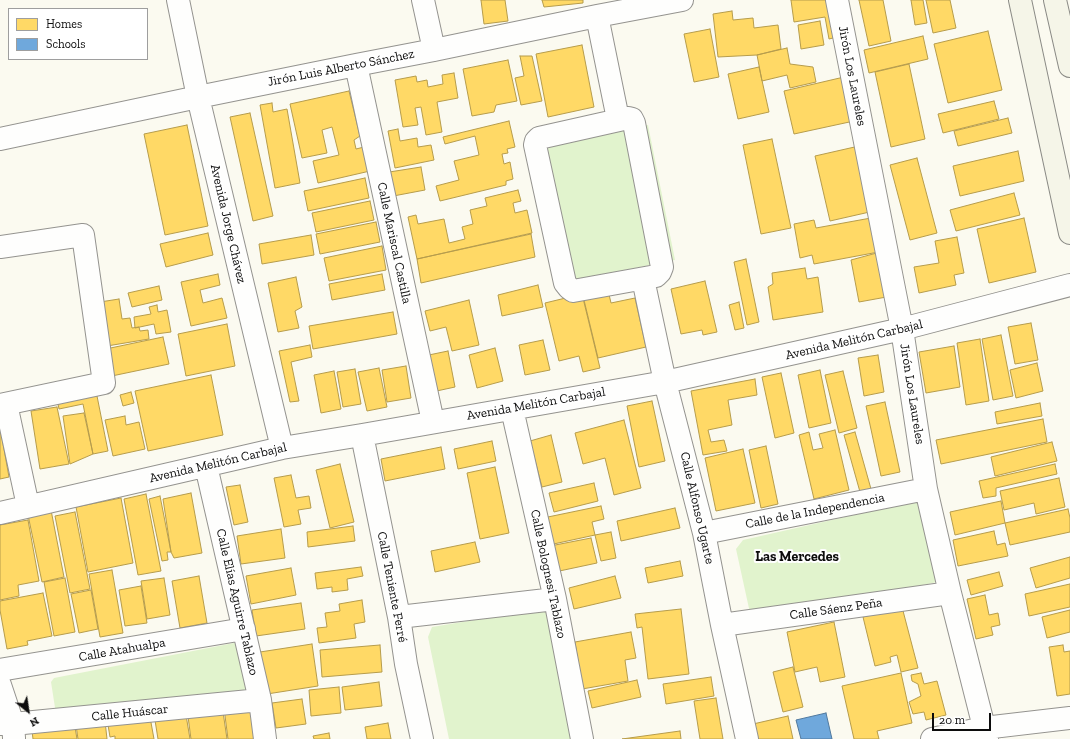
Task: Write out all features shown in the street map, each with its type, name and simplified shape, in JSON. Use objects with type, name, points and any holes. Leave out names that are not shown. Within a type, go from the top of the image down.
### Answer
[{"type":"main road","points":[[1020,0],[1070,234]]},
{"type":"main road","points":[[1055,0],[1070,66]]},
{"type":"street","name":"Avenida Jorge Chávez","points":[[178,0],[198,97],[282,448]]},
{"type":"street","points":[[423,0],[434,50]]},
{"type":"street","name":"Jirón Los Laureles","points":[[837,0],[902,329],[926,489],[950,593],[986,734]]},
{"type":"street","name":"Jirón Luis Alberto Sánchez","points":[[0,139],[356,64],[434,50],[676,1]]},
{"type":"street","points":[[597,16],[618,119]]},
{"type":"street","name":"Calle Mariscal Castilla","points":[[356,64],[433,422]]},
{"type":"street","points":[[618,119],[632,119],[634,123],[662,267],[656,276],[573,291],[565,282],[535,145],[536,141],[539,138],[618,119]]},
{"type":"street","points":[[0,247],[83,235],[104,383],[3,405],[28,506]]},
{"type":"street","name":"Calle Alfonso Ugarte","points":[[643,279],[665,382],[704,533],[722,626],[748,739]]},
{"type":"street","name":"Avenida Melitón Carbajal","points":[[0,513],[282,448],[665,382],[902,329],[1070,285]]},
{"type":"street","name":"Calle Bolognesi Tablazo","points":[[512,409],[555,599],[582,739]]},
{"type":"street","name":"Calle Teniente Ferré","points":[[362,435],[422,739]]},
{"type":"street","name":"Calle Elías Aguirre Tablazo","points":[[206,466],[260,700],[266,739]]},
{"type":"street","name":"Calle de la Independencia","points":[[704,533],[926,489]]},
{"type":"street","name":"Calle Sáenz Peña","points":[[722,626],[950,593]]},
{"type":"street","points":[[399,617],[555,599]]},
{"type":"street","name":"Calle Atahualpa","points":[[0,670],[244,629]]},
{"type":"street","points":[[0,685],[9,729]]},
{"type":"street","name":"Calle Huáscar","points":[[9,729],[260,700]]},
{"type":"street","points":[[932,739],[986,734],[1070,718]]},
{"type":"green space","points":[[648,125],[675,260],[575,280],[547,146]]},
{"type":"green space","points":[[916,501],[926,507],[937,582],[762,619],[750,613],[736,549],[743,540]]},
{"type":"green space","points":[[547,608],[575,739],[449,739],[428,637],[432,627]]},
{"type":"green space","points":[[234,643],[239,645],[249,696],[56,714],[51,682],[54,678]]},
{"type":"building: Homes","points":[[481,0],[505,0],[508,21],[484,24]]},
{"type":"building: Homes","points":[[542,0],[583,0],[583,3],[544,7]]},
{"type":"building: Homes","points":[[791,0],[831,0],[837,37],[829,39],[825,17],[794,22]]},
{"type":"building: Homes","points":[[859,0],[883,0],[891,41],[869,46]]},
{"type":"building: Homes","points":[[911,0],[923,0],[927,23],[915,25]]},
{"type":"building: Homes","points":[[926,0],[950,0],[956,28],[933,33]]},
{"type":"building: Homes","points":[[732,11],[733,20],[753,18],[754,28],[778,25],[781,49],[757,55],[718,57],[713,14]]},
{"type":"building: Homes","points":[[820,21],[824,45],[801,49],[798,25]]},
{"type":"building: Homes","points":[[710,29],[719,77],[694,82],[684,34]]},
{"type":"building: Homes","points":[[988,31],[1002,90],[948,103],[934,44]]},
{"type":"building: Homes","points":[[923,36],[928,59],[869,73],[864,50]]},
{"type":"building: Homes","points":[[582,45],[594,107],[548,117],[536,54]]},
{"type":"building: Homes","points":[[787,48],[790,64],[813,67],[816,82],[790,88],[787,75],[762,81],[757,55]]},
{"type":"building: Homes","points":[[520,56],[532,56],[542,101],[521,105],[515,78],[524,76]]},
{"type":"building: Homes","points":[[508,60],[517,101],[496,105],[494,112],[472,116],[463,69]]},
{"type":"building: Homes","points":[[909,64],[925,139],[891,147],[875,72]]},
{"type":"building: Homes","points":[[759,67],[769,112],[738,119],[728,74]]},
{"type":"building: Homes","points":[[454,73],[458,98],[437,102],[442,132],[426,135],[421,107],[415,108],[418,125],[403,127],[395,80],[416,76],[417,82],[427,80],[428,87],[443,84],[442,75]]},
{"type":"building: Homes","points":[[844,77],[854,121],[794,134],[784,91]]},
{"type":"building: Homes","points":[[349,91],[360,136],[354,140],[356,149],[364,147],[370,171],[318,183],[313,161],[339,155],[332,127],[322,130],[327,153],[302,158],[290,104]]},
{"type":"building: Homes","points":[[994,101],[999,119],[943,133],[938,114]]},
{"type":"building: Homes","points":[[272,103],[273,112],[287,109],[300,183],[275,188],[260,105]]},
{"type":"building: Homes","points":[[250,113],[273,216],[253,221],[230,117]]},
{"type":"building: Homes","points":[[1008,118],[1012,133],[958,146],[954,131]]},
{"type":"building: Homes","points":[[509,121],[515,147],[507,149],[508,153],[502,154],[504,164],[510,162],[513,179],[506,181],[506,185],[440,201],[436,186],[459,180],[454,161],[479,155],[475,136],[445,144],[443,137]]},
{"type":"building: Homes","points":[[187,125],[208,226],[165,235],[144,134]]},
{"type":"building: Homes","points":[[398,129],[400,141],[417,138],[418,147],[431,145],[434,160],[395,168],[388,131]]},
{"type":"building: Homes","points":[[772,139],[791,228],[761,234],[743,145]]},
{"type":"building: Homes","points":[[859,146],[874,211],[830,221],[815,156]]},
{"type":"building: Homes","points":[[1018,151],[1024,181],[960,196],[953,166]]},
{"type":"building: Homes","points":[[917,158],[937,233],[910,240],[890,165]]},
{"type":"building: Homes","points":[[421,167],[425,190],[388,197],[383,173]]},
{"type":"building: Homes","points":[[365,178],[369,198],[308,211],[304,191]]},
{"type":"building: Homes","points":[[518,190],[521,201],[513,203],[515,213],[527,210],[532,233],[417,259],[408,217],[416,215],[418,224],[444,219],[449,243],[465,239],[462,227],[473,224],[470,210],[487,206],[485,198]]},
{"type":"building: Homes","points":[[1014,193],[1020,215],[956,231],[950,210]]},
{"type":"building: Homes","points":[[370,201],[374,220],[316,232],[312,213]]},
{"type":"building: Homes","points":[[871,218],[884,251],[814,264],[812,255],[800,258],[794,224],[814,220],[816,228]]},
{"type":"building: Homes","points":[[1024,218],[1036,272],[989,283],[977,229]]},
{"type":"building: Homes","points":[[376,222],[380,242],[320,254],[316,234]]},
{"type":"building: Homes","points":[[208,233],[213,255],[166,267],[160,244]]},
{"type":"building: Homes","points":[[531,234],[535,257],[421,283],[417,259]]},
{"type":"building: Homes","points":[[311,235],[314,255],[262,264],[259,244]]},
{"type":"building: Homes","points":[[957,237],[964,273],[954,275],[956,285],[919,293],[914,267],[939,263],[935,241]]},
{"type":"building: Homes","points":[[382,246],[386,270],[329,281],[324,258]]},
{"type":"building: Homes","points":[[884,251],[892,296],[859,302],[851,260]]},
{"type":"building: Homes","points":[[746,259],[759,322],[747,325],[734,262]]},
{"type":"building: Homes","points":[[805,268],[807,279],[818,277],[823,312],[773,320],[768,287],[773,284],[772,273]]},
{"type":"building: Homes","points":[[218,274],[220,285],[200,290],[203,303],[222,298],[227,318],[191,326],[181,282]]},
{"type":"building: Homes","points":[[382,274],[385,290],[332,300],[329,284]]},
{"type":"building: Homes","points":[[296,277],[302,307],[295,311],[299,328],[278,332],[268,283]]},
{"type":"building: Homes","points":[[705,281],[717,332],[703,335],[702,330],[681,334],[671,289]]},
{"type":"building: Homes","points":[[538,285],[543,307],[502,316],[498,295]]},
{"type":"building: Homes","points":[[159,286],[162,300],[132,307],[128,293]]},
{"type":"building: Homes","points":[[608,290],[611,303],[635,298],[646,347],[598,358],[583,296]]},
{"type":"building: Homes","points":[[582,294],[600,368],[583,372],[579,356],[559,361],[545,303]]},
{"type":"building: Homes","points":[[119,299],[122,319],[130,318],[132,328],[139,327],[140,331],[148,330],[149,339],[107,346],[100,302]]},
{"type":"building: Homes","points":[[469,300],[479,345],[452,351],[446,327],[430,331],[425,311]]},
{"type":"building: Homes","points":[[739,302],[744,328],[735,330],[729,305]]},
{"type":"building: Homes","points":[[157,305],[158,312],[167,310],[171,332],[156,334],[154,324],[135,328],[134,317],[151,314],[149,307]]},
{"type":"building: Homes","points":[[393,312],[397,334],[313,349],[309,326]]},
{"type":"building: Homes","points":[[1031,323],[1038,360],[1015,364],[1008,327]]},
{"type":"building: Homes","points":[[227,324],[235,366],[186,376],[178,334]]},
{"type":"building: Homes","points":[[1001,335],[1013,396],[993,400],[982,339]]},
{"type":"building: Homes","points":[[163,337],[169,364],[107,377],[101,350]]},
{"type":"building: Homes","points":[[980,339],[989,401],[966,405],[957,343]]},
{"type":"building: Homes","points":[[543,340],[550,370],[525,375],[519,345]]},
{"type":"building: Homes","points":[[310,345],[312,357],[291,362],[299,401],[290,402],[279,351]]},
{"type":"building: Homes","points":[[954,346],[960,387],[926,393],[919,352]]},
{"type":"building: Homes","points":[[495,348],[503,381],[477,388],[469,355]]},
{"type":"building: Homes","points":[[448,351],[455,387],[432,392],[424,356]]},
{"type":"building: Homes","points":[[878,355],[884,392],[864,396],[858,358]]},
{"type":"building: Homes","points":[[1037,363],[1043,391],[1016,398],[1010,370]]},
{"type":"building: Homes","points":[[406,366],[411,398],[387,402],[382,370]]},
{"type":"building: Homes","points":[[379,368],[387,407],[367,411],[358,372]]},
{"type":"building: Homes","points":[[355,369],[361,404],[343,407],[337,372]]},
{"type":"building: Homes","points":[[820,370],[831,423],[809,428],[798,375]]},
{"type":"building: Homes","points":[[334,371],[341,409],[321,413],[314,375]]},
{"type":"building: Homes","points":[[843,371],[857,428],[839,433],[825,375]]},
{"type":"building: Homes","points":[[781,373],[794,433],[775,438],[762,377]]},
{"type":"building: Homes","points":[[211,375],[223,435],[148,451],[135,391]]},
{"type":"building: Homes","points":[[755,379],[757,395],[728,400],[732,425],[708,430],[711,442],[724,440],[727,451],[703,455],[691,391]]},
{"type":"building: Homes","points":[[96,391],[108,451],[93,454],[83,404],[59,409],[57,399]]},
{"type":"building: Homes","points":[[131,392],[134,403],[123,406],[120,395]]},
{"type":"building: Homes","points":[[652,401],[665,461],[639,467],[627,406]]},
{"type":"building: Homes","points":[[885,402],[900,472],[881,476],[866,406]]},
{"type":"building: Homes","points":[[1040,403],[1042,416],[997,424],[995,412]]},
{"type":"building: Homes","points":[[57,407],[69,464],[40,469],[31,411]]},
{"type":"building: Homes","points":[[84,413],[93,454],[70,464],[63,416]]},
{"type":"building: Homes","points":[[125,416],[126,425],[139,422],[145,449],[113,456],[105,420]]},
{"type":"building: Homes","points":[[1043,419],[1047,442],[941,464],[936,440]]},
{"type":"building: Homes","points":[[624,420],[641,488],[614,495],[605,458],[583,464],[575,433]]},
{"type":"building: Homes","points":[[0,427],[9,477],[0,479]]},
{"type":"building: Homes","points":[[835,430],[849,490],[814,499],[799,435],[809,432],[813,450],[823,448],[819,434]]},
{"type":"building: Homes","points":[[855,432],[871,489],[860,492],[844,435]]},
{"type":"building: Homes","points":[[551,435],[562,482],[542,487],[530,441]]},
{"type":"building: Homes","points":[[492,441],[496,461],[458,469],[454,449]]},
{"type":"building: Homes","points":[[1052,442],[1057,461],[995,476],[991,457]]},
{"type":"building: Homes","points":[[766,446],[778,504],[761,508],[749,450]]},
{"type":"building: Homes","points":[[441,447],[445,469],[385,481],[381,459]]},
{"type":"building: Homes","points":[[743,449],[755,503],[716,511],[705,458]]},
{"type":"building: Homes","points":[[340,464],[354,522],[330,528],[316,470]]},
{"type":"building: Homes","points":[[1055,464],[1057,474],[996,488],[996,496],[983,498],[979,481]]},
{"type":"building: Homes","points":[[495,467],[509,533],[480,539],[467,473]]},
{"type":"building: Homes","points":[[291,475],[296,498],[309,496],[311,508],[298,510],[301,524],[284,527],[274,478]]},
{"type":"building: Homes","points":[[1059,478],[1065,507],[1036,514],[1034,503],[1004,510],[1000,491]]},
{"type":"building: Homes","points":[[594,483],[598,501],[554,512],[549,493]]},
{"type":"building: Homes","points":[[240,485],[248,522],[234,525],[226,487]]},
{"type":"building: Homes","points":[[191,493],[202,553],[174,558],[171,552],[163,499]]},
{"type":"building: Homes","points":[[146,494],[161,571],[138,575],[124,499]]},
{"type":"building: Homes","points":[[160,496],[171,552],[167,552],[168,560],[162,561],[149,499]]},
{"type":"building: Homes","points":[[121,498],[133,563],[88,572],[76,507]]},
{"type":"building: Homes","points":[[1001,501],[1005,523],[955,535],[950,512]]},
{"type":"building: Homes","points":[[601,506],[604,519],[592,522],[595,535],[549,545],[543,518]]},
{"type":"building: Homes","points":[[675,508],[680,528],[621,541],[617,521]]},
{"type":"building: Homes","points":[[1068,509],[1070,518],[1070,532],[1010,545],[1005,523]]},
{"type":"building: Homes","points":[[51,510],[64,577],[42,582],[28,515]]},
{"type":"building: Homes","points":[[75,512],[90,589],[70,593],[55,516]]},
{"type":"building: Homes","points":[[28,520],[39,581],[18,585],[19,596],[0,600],[0,525]]},
{"type":"building: Homes","points":[[353,526],[355,541],[308,547],[307,532]]},
{"type":"building: Homes","points":[[281,529],[285,558],[241,564],[237,536]]},
{"type":"building: Homes","points":[[994,531],[997,545],[1005,543],[1008,556],[958,566],[953,540]]},
{"type":"building: Homes","points":[[611,532],[616,558],[601,561],[595,535]]},
{"type":"building: Homes","points":[[591,538],[597,563],[550,573],[545,547]]},
{"type":"building: Homes","points":[[475,542],[480,562],[435,572],[431,551]]},
{"type":"building: Homes","points":[[1070,557],[1070,578],[1036,588],[1030,568]]},
{"type":"building: Homes","points":[[680,561],[683,576],[648,583],[645,568]]},
{"type":"building: Homes","points":[[361,567],[363,576],[347,579],[348,590],[332,592],[332,587],[317,589],[315,573]]},
{"type":"building: Homes","points":[[291,568],[296,595],[251,604],[246,576]]},
{"type":"building: Homes","points":[[112,570],[123,633],[100,637],[89,574]]},
{"type":"building: Homes","points":[[999,572],[1003,586],[971,595],[967,580]]},
{"type":"building: Homes","points":[[199,576],[207,623],[180,628],[172,581]]},
{"type":"building: Homes","points":[[615,576],[621,598],[574,609],[569,588]]},
{"type":"building: Homes","points":[[65,578],[75,632],[54,636],[44,582]]},
{"type":"building: Homes","points":[[164,578],[170,615],[147,619],[141,581]]},
{"type":"building: Homes","points":[[1070,584],[1070,607],[1029,616],[1025,594]]},
{"type":"building: Homes","points":[[141,586],[147,623],[125,626],[119,590]]},
{"type":"building: Homes","points":[[91,590],[98,629],[79,633],[71,594]]},
{"type":"building: Homes","points":[[43,593],[52,636],[27,641],[28,645],[7,649],[0,610],[0,601]]},
{"type":"building: Homes","points":[[985,595],[989,615],[998,613],[1000,625],[991,627],[993,635],[976,639],[967,599]]},
{"type":"building: Homes","points":[[362,600],[365,622],[354,624],[356,638],[319,643],[317,628],[327,627],[325,613],[340,611],[339,604]]},
{"type":"building: Homes","points":[[301,603],[305,629],[256,636],[252,610]]},
{"type":"building: Homes","points":[[902,607],[918,668],[901,672],[897,655],[890,657],[891,662],[875,666],[863,617]]},
{"type":"building: Homes","points":[[681,609],[689,674],[648,679],[642,627],[637,628],[635,614]]},
{"type":"building: Homes","points":[[1070,610],[1070,632],[1047,638],[1042,617]]},
{"type":"building: Homes","points":[[834,622],[845,677],[820,682],[817,667],[795,672],[787,632]]},
{"type":"building: Homes","points":[[631,632],[636,658],[625,660],[628,681],[582,689],[575,642]]},
{"type":"building: Homes","points":[[312,644],[318,686],[267,694],[260,652]]},
{"type":"building: Homes","points":[[380,645],[382,672],[322,677],[320,650]]},
{"type":"building: Homes","points":[[1063,645],[1064,652],[1070,651],[1070,694],[1057,696],[1049,647]]},
{"type":"building: Homes","points":[[793,667],[803,707],[783,712],[773,672]]},
{"type":"building: Homes","points":[[901,673],[912,723],[877,731],[879,739],[854,739],[842,686]]},
{"type":"building: Homes","points":[[921,673],[924,684],[937,681],[946,715],[926,720],[924,712],[913,714],[909,702],[921,696],[918,684],[912,681],[911,675]]},
{"type":"building: Homes","points":[[711,677],[714,696],[666,704],[663,684]]},
{"type":"building: Homes","points":[[637,680],[641,697],[592,708],[588,691]]},
{"type":"building: Homes","points":[[379,682],[382,706],[345,710],[342,687]]},
{"type":"building: Homes","points":[[339,687],[341,713],[311,716],[309,690]]},
{"type":"building: Homes","points":[[716,698],[723,739],[700,739],[694,701]]},
{"type":"building: Homes","points":[[302,699],[306,724],[276,728],[272,703]]},
{"type":"building: Homes","points":[[222,705],[227,739],[191,739],[187,709]]},
{"type":"building: Homes","points":[[250,705],[255,739],[228,739],[224,708]]},
{"type":"building: Homes","points":[[185,709],[190,739],[158,739],[154,714]]},
{"type":"building: Homes","points":[[788,716],[793,739],[756,739],[753,724]]},
{"type":"building: Homes","points":[[150,717],[154,739],[115,739],[115,736],[110,737],[108,725]]},
{"type":"building: Homes","points":[[105,721],[107,739],[78,739],[76,725]]},
{"type":"building: Homes","points":[[388,723],[391,739],[367,739],[365,727]]},
{"type":"building: Homes","points":[[75,727],[77,739],[33,739],[32,731]]},
{"type":"building: Homes","points":[[680,731],[681,739],[622,739]]},
{"type":"building: Homes","points":[[329,733],[330,739],[314,739],[313,736]]},
{"type":"building: Schools","points":[[826,713],[832,739],[801,739],[796,720]]},
{"type":"district","name":"Las Mercedes","points":[[797,557]]}]
